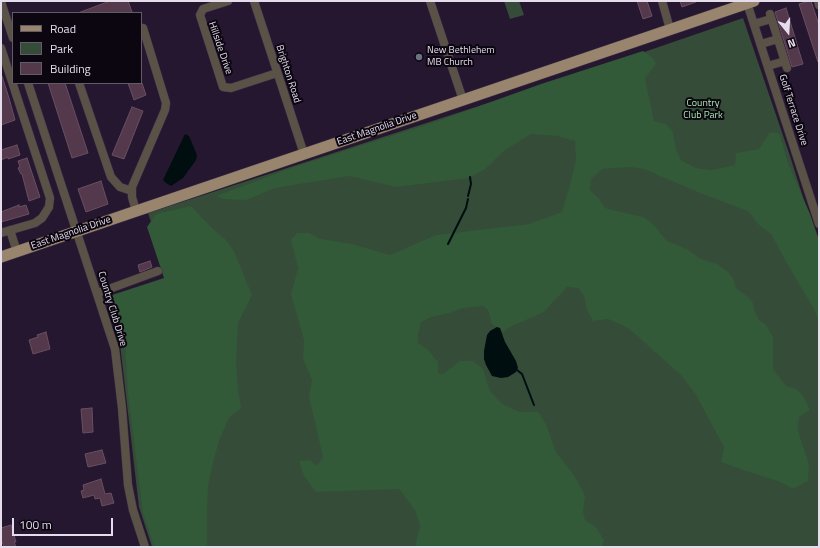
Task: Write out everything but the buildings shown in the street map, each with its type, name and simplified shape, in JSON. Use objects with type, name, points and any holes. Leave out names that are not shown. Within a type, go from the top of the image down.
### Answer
[{"type":"main road","name":"East Magnolia Drive","points":[[1,257],[743,3]]},
{"type":"street","name":"Hillside Drive","points":[[228,1],[203,9],[200,15],[223,87],[231,88],[277,73]]},
{"type":"street","name":"Brighton Road","points":[[254,1],[304,154]]},
{"type":"street","points":[[430,1],[463,100]]},
{"type":"street","points":[[662,1],[670,29]]},
{"type":"street","points":[[818,1],[819,5]]},
{"type":"street","points":[[1,2],[12,35]]},
{"type":"street","name":"Golf Terrace Drive","points":[[743,3],[754,24],[761,44],[819,224]]},
{"type":"street","points":[[754,24],[771,17],[786,65],[768,66]]},
{"type":"street","points":[[136,211],[132,197],[132,187],[166,110],[166,103],[142,28]]},
{"type":"street","points":[[761,44],[778,39]]},
{"type":"street","points":[[1,48],[12,82]]},
{"type":"street","points":[[1,233],[35,223],[42,218],[49,207],[50,198],[13,84]]},
{"type":"street","name":"Country Club Drive","points":[[28,84],[76,231],[98,293],[115,349],[122,408],[128,485],[133,510],[145,547]]},
{"type":"street","points":[[79,84],[111,178],[120,187],[132,191]]},
{"type":"street","points":[[10,230],[17,252]]},
{"type":"street","points":[[98,293],[158,271]]},
{"type":"green space","points":[[504,1],[519,1],[524,15],[510,19]]},
{"type":"green space","name":"Country Club Park","points":[[743,18],[790,156],[819,248],[819,547],[152,547],[139,507],[120,344],[110,300],[171,281],[148,213],[618,61]]},
{"type":"green space","points":[[643,51],[653,58],[656,64],[645,78],[654,121],[666,124],[673,132],[676,149],[681,160],[696,168],[711,170],[735,165],[736,153],[759,149],[770,132],[779,133],[788,163],[810,214],[819,240],[819,323],[814,309],[772,235],[758,224],[748,211],[700,193],[644,169],[629,167],[602,169],[591,179],[590,190],[605,208],[643,217],[652,223],[667,241],[687,249],[699,258],[717,264],[727,271],[733,278],[736,288],[753,303],[754,310],[759,320],[766,325],[773,337],[773,369],[786,386],[796,389],[804,397],[810,410],[799,417],[798,431],[809,464],[808,481],[793,489],[778,481],[721,462],[724,447],[696,395],[681,375],[628,328],[608,319],[593,321],[587,310],[584,296],[578,288],[567,287],[544,312],[508,328],[503,332],[492,324],[488,310],[483,306],[463,308],[431,317],[421,322],[418,343],[428,350],[438,362],[438,373],[443,374],[460,361],[473,361],[483,369],[490,391],[502,404],[520,412],[538,412],[546,424],[556,452],[576,478],[585,496],[583,511],[585,520],[596,527],[604,540],[602,547],[415,547],[420,525],[415,510],[399,489],[316,492],[304,476],[299,461],[310,460],[317,466],[323,457],[309,397],[312,380],[303,359],[304,340],[291,294],[298,268],[291,240],[297,233],[309,233],[321,239],[352,244],[390,255],[436,235],[529,224],[562,212],[576,160],[575,141],[557,136],[531,134],[504,151],[484,170],[468,178],[396,187],[349,176],[275,188],[247,200],[223,199],[216,196],[291,168],[435,122],[541,84]]},
{"type":"green space","points":[[191,206],[215,231],[225,239],[234,251],[252,295],[238,323],[236,364],[241,408],[229,418],[220,438],[214,459],[208,486],[207,547],[154,547],[143,513],[128,394],[125,344],[106,297],[164,278],[147,227],[156,214]]},
{"type":"shaded area","points":[[185,134],[189,136],[197,155],[196,160],[183,178],[171,186],[163,180]]},
{"type":"shaded area","points":[[497,327],[500,328],[518,368],[516,372],[508,377],[501,378],[492,376],[484,359],[487,335],[490,331]]},
{"type":"waterway","points":[[468,196],[471,184],[470,177]]},
{"type":"waterway","points":[[448,244],[466,208],[468,199]]},
{"type":"waterway","points":[[517,370],[522,374],[534,405]]},
{"type":"place","name":"New Bethlehem MB Church","points":[[419,57]]}]
